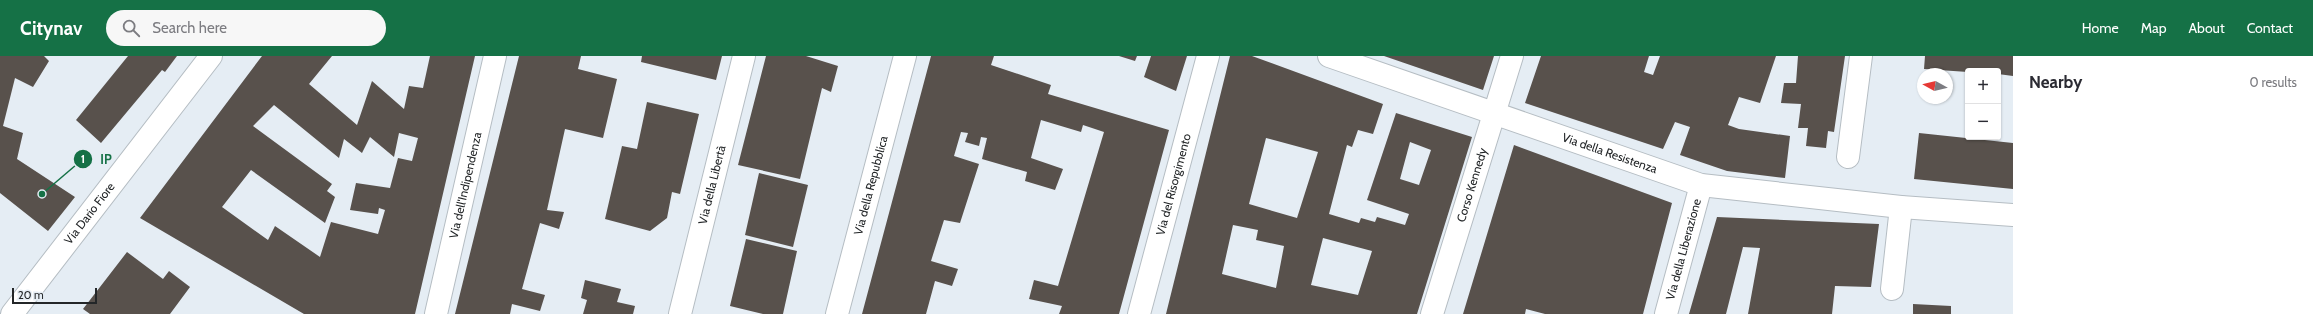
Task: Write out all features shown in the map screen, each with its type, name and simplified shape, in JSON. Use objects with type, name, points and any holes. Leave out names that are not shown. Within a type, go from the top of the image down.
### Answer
[{"type":"street","name":"Via Dario Fiore","points":[[12,314],[211,56]]},
{"type":"street","name":"Via dell'Indipendenza","points":[[436,314],[494,56]]},
{"type":"street","name":"Via della Libertà","points":[[680,314],[744,56]]},
{"type":"street","name":"Via della Repubblica","points":[[837,314],[905,56]]},
{"type":"street","name":"Via del Risorgimento","points":[[1139,314],[1208,56]]},
{"type":"street","name":"Via della Resistenza","points":[[1329,56],[1701,185],[1901,206],[2013,215]]},
{"type":"street","name":"Corso Kennedy","points":[[1432,314],[1512,56]]},
{"type":"street","points":[[1848,157],[1861,56]]},
{"type":"street","name":"Via della Liberazione","points":[[1666,314],[1701,185]]},
{"type":"street","points":[[1892,289],[1901,206]]},
{"type":"building","points":[[0,56],[44,56],[49,61],[33,87],[15,78],[3,126],[23,133],[17,159],[75,197],[48,231],[0,193]]},
{"type":"building","points":[[128,56],[177,56],[165,72],[162,70],[101,143],[76,120]]},
{"type":"building","points":[[262,56],[332,56],[309,84],[357,125],[372,81],[404,109],[409,86],[423,88],[430,56],[475,56],[415,314],[304,314],[140,218]],"holes":[[[274,105],[339,158],[344,139],[362,153],[370,137],[394,157],[399,133],[418,138],[412,161],[398,158],[390,188],[356,183],[350,210],[378,214],[379,208],[385,210],[378,234],[331,222],[320,257],[275,226],[268,240],[222,207],[251,170],[325,223],[335,197],[327,191],[332,184],[253,126]]]},
{"type":"building","points":[[519,56],[581,56],[578,69],[617,79],[603,138],[565,129],[547,210],[564,212],[559,229],[540,223],[522,289],[545,295],[540,311],[512,304],[510,314],[455,314]]},
{"type":"building","points":[[642,56],[722,56],[716,80],[641,62]]},
{"type":"building","points":[[766,56],[806,56],[838,66],[831,92],[822,88],[800,179],[738,165]]},
{"type":"building","points":[[931,56],[994,56],[991,65],[1051,85],[1048,94],[1169,130],[1119,314],[1059,314],[1062,306],[1029,299],[1034,280],[1058,286],[1104,132],[1083,125],[1081,132],[1041,120],[1031,158],[1063,169],[1055,190],[1025,181],[1027,172],[982,159],[987,138],[981,137],[979,146],[965,142],[968,133],[961,132],[954,156],[979,164],[960,223],[944,220],[931,261],[958,269],[952,286],[935,281],[926,314],[862,314]]},
{"type":"building","points":[[1119,56],[1137,56],[1135,61]]},
{"type":"building","points":[[1151,56],[1187,56],[1176,91],[1144,77]]},
{"type":"building","points":[[1230,56],[1252,56],[1383,104],[1373,134],[1358,130],[1352,147],[1347,145],[1329,214],[1359,223],[1361,218],[1375,222],[1377,217],[1405,225],[1409,214],[1367,200],[1396,113],[1472,137],[1417,314],[1166,314]],"holes":[[[1266,138],[1318,152],[1297,218],[1249,204]],[[1410,142],[1431,150],[1419,185],[1400,179]],[[1233,225],[1258,230],[1256,240],[1284,246],[1276,288],[1222,274]],[[1323,238],[1372,251],[1358,295],[1311,285]]]},
{"type":"building","points":[[1384,56],[1494,56],[1483,90]]},
{"type":"building","points":[[1541,56],[1649,56],[1644,72],[1653,75],[1660,56],[1776,56],[1760,103],[1739,97],[1728,125],[1739,129],[1790,136],[1785,178],[1727,171],[1680,155],[1690,127],[1675,122],[1663,149],[1525,103]]},
{"type":"building","points":[[1798,56],[1845,56],[1834,132],[1828,131],[1826,148],[1806,146],[1808,128],[1798,128],[1801,104],[1781,103],[1784,83],[1796,83]]},
{"type":"building","points":[[1925,56],[2013,56],[2013,76],[2001,74],[2001,68],[1965,68],[1965,72],[1953,71],[1953,68],[1924,68]]},
{"type":"building","points":[[647,102],[699,114],[680,194],[672,192],[667,218],[650,231],[605,219],[622,146],[637,149]]},
{"type":"building","points":[[1919,133],[1965,138],[1965,140],[1985,140],[2013,143],[2013,189],[1914,179]]},
{"type":"building","points":[[1514,145],[1672,203],[1643,314],[1545,314],[1526,309],[1525,314],[1463,314]]},
{"type":"building","points":[[759,173],[808,185],[793,247],[745,235]]},
{"type":"building","points":[[1717,217],[1879,224],[1871,287],[1835,286],[1832,314],[1748,314],[1760,248],[1743,247],[1726,314],[1689,314]]},
{"type":"building","points":[[746,239],[797,251],[783,314],[763,314],[730,306]]},
{"type":"building","points":[[127,252],[163,279],[169,271],[190,287],[170,314],[90,314],[83,309]]},
{"type":"building","points":[[585,280],[621,289],[617,302],[635,306],[633,314],[583,314],[587,300],[581,298]]},
{"type":"building","points":[[1913,304],[1951,306],[1951,314],[1913,314]]},
{"type":"place","name":"IP","points":[[42,194]]}]
